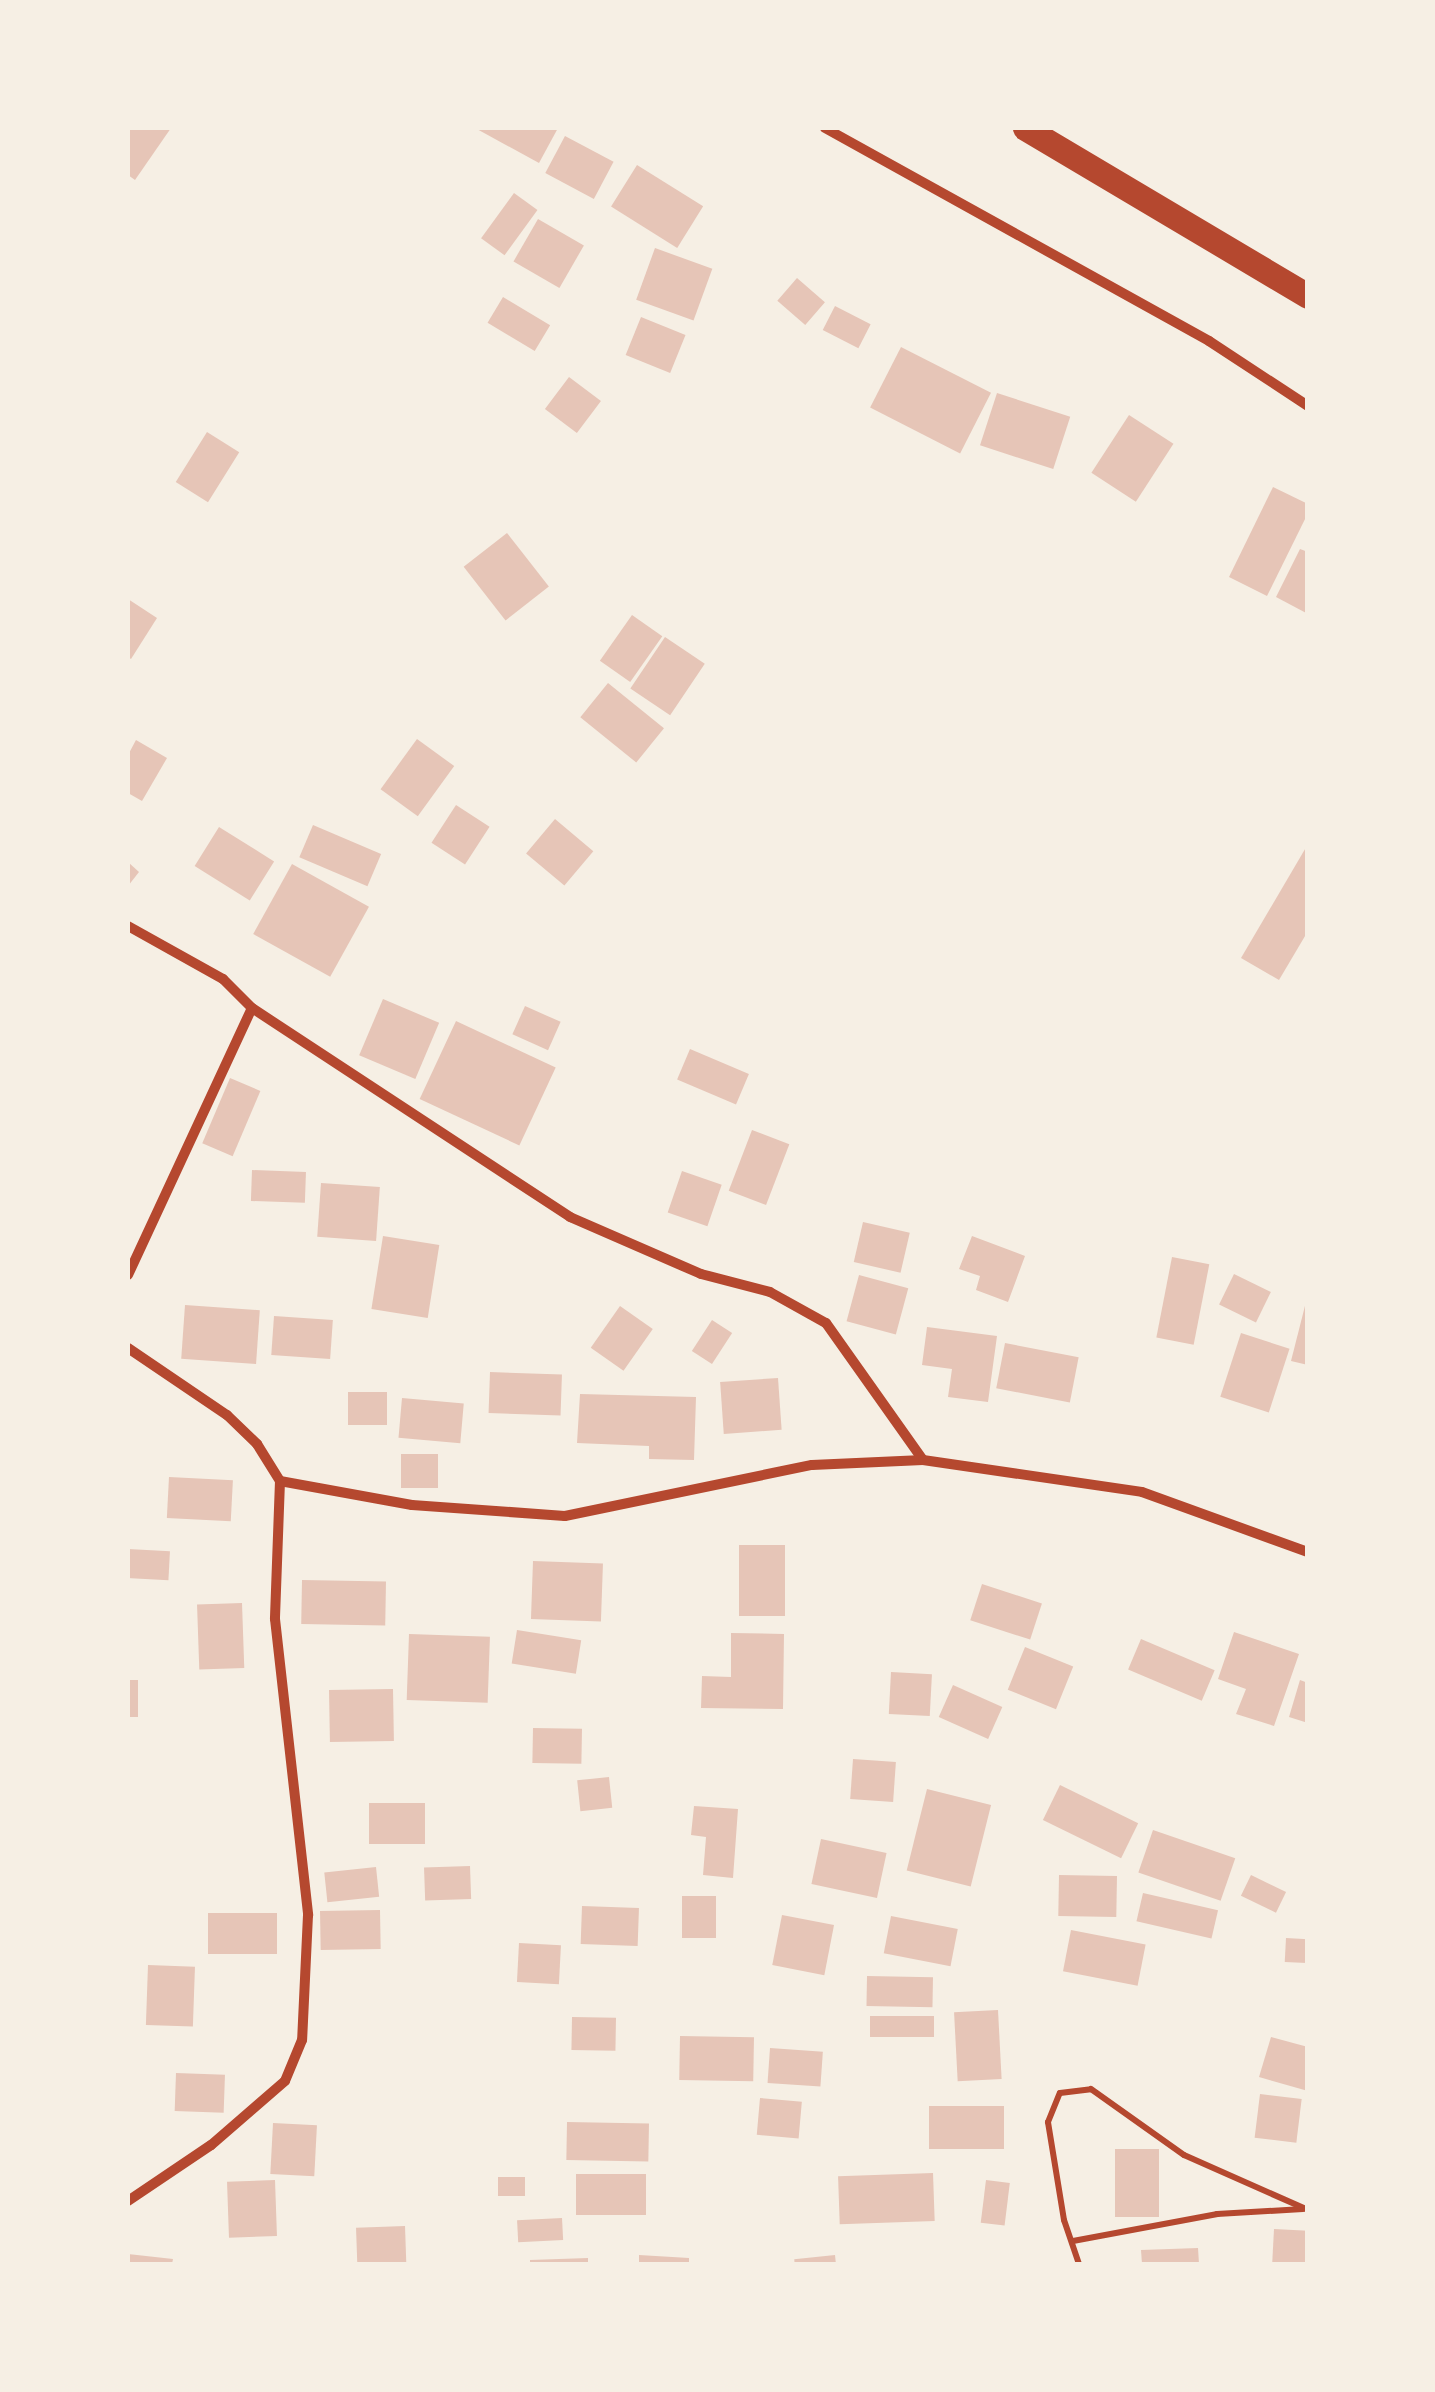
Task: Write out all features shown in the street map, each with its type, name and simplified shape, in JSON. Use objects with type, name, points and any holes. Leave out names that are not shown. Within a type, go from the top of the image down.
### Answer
[{"type":"main road","points":[[1025,128],[1308,296]]},
{"type":"street","points":[[825,128],[1209,341],[1308,406]]},
{"type":"street","points":[[128,926],[223,978],[252,1008],[570,1217],[701,1274],[770,1292],[826,1324],[924,1460]]},
{"type":"street","points":[[128,1275],[252,1008]]},
{"type":"street","points":[[128,1348],[228,1416],[257,1444],[280,1481],[275,1619],[308,1915],[302,2040],[284,2081],[211,2145],[128,2202]]},
{"type":"street","points":[[280,1481],[412,1505],[565,1516],[812,1465],[924,1460],[1142,1492],[1308,1552]]},
{"type":"path","points":[[1079,2264],[1064,2220],[1048,2122],[1060,2093],[1091,2090],[1184,2155],[1306,2210]]},
{"type":"path","points":[[1073,2241],[1217,2214],[1306,2210]]},
{"type":"building","points":[[128,128],[171,128],[135,180],[128,175]]},
{"type":"building","points":[[475,128],[558,128],[539,163]]},
{"type":"building","points":[[565,136],[614,162],[594,199],[545,173]]},
{"type":"building","points":[[637,165],[703,206],[677,248],[611,207]]},
{"type":"building","points":[[514,193],[537,210],[505,255],[481,238]]},
{"type":"building","points":[[538,219],[584,246],[559,288],[514,261]]},
{"type":"building","points":[[655,248],[712,269],[694,321],[636,300]]},
{"type":"building","points":[[797,278],[825,302],[805,325],[777,301]]},
{"type":"building","points":[[503,297],[550,325],[535,351],[488,323]]},
{"type":"building","points":[[835,306],[871,324],[858,348],[823,330]]},
{"type":"building","points":[[641,317],[686,335],[670,373],[626,355]]},
{"type":"building","points":[[901,347],[991,393],[960,453],[870,408]]},
{"type":"building","points":[[569,377],[601,401],[577,433],[545,409]]},
{"type":"building","points":[[997,393],[1070,417],[1053,469],[980,445]]},
{"type":"building","points":[[1129,415],[1173,444],[1136,502],[1091,473]]},
{"type":"building","points":[[207,432],[239,452],[208,502],[176,482]]},
{"type":"building","points":[[1273,487],[1308,504],[1308,513],[1267,596],[1229,577]]},
{"type":"building","points":[[507,533],[549,587],[506,620],[464,567]]},
{"type":"building","points":[[1300,549],[1308,552],[1308,614],[1276,597]]},
{"type":"building","points":[[128,599],[157,618],[131,659],[128,657]]},
{"type":"building","points":[[632,615],[662,636],[630,682],[600,661]]},
{"type":"building","points":[[665,637],[705,664],[670,715],[630,688]]},
{"type":"building","points":[[608,683],[664,728],[636,763],[580,717]]},
{"type":"building","points":[[417,739],[454,766],[418,816],[381,789]]},
{"type":"building","points":[[136,740],[167,758],[142,801],[128,793],[128,755]]},
{"type":"building","points":[[456,805],[490,827],[465,865],[431,843]]},
{"type":"building","points":[[555,819],[593,851],[564,886],[526,853]]},
{"type":"building","points":[[313,825],[381,854],[367,886],[299,857]]},
{"type":"building","points":[[219,827],[274,861],[250,900],[195,866]]},
{"type":"building","points":[[1308,844],[1308,931],[1279,980],[1241,958]]},
{"type":"building","points":[[128,862],[139,872],[128,886]]},
{"type":"building","points":[[292,864],[369,907],[330,977],[253,934]]},
{"type":"building","points":[[383,999],[439,1023],[415,1079],[359,1055]]},
{"type":"building","points":[[525,1006],[561,1022],[548,1050],[512,1034]]},
{"type":"building","points":[[456,1021],[556,1067],[519,1145],[420,1099]]},
{"type":"building","points":[[690,1049],[749,1074],[736,1104],[677,1079]]},
{"type":"building","points":[[230,1078],[260,1091],[233,1156],[202,1143]]},
{"type":"building","points":[[752,1130],[789,1144],[766,1205],[729,1191]]},
{"type":"building","points":[[252,1170],[306,1172],[305,1203],[251,1201]]},
{"type":"building","points":[[682,1171],[722,1185],[707,1226],[668,1213]]},
{"type":"building","points":[[321,1183],[380,1187],[376,1241],[317,1237]]},
{"type":"building","points":[[863,1222],[910,1233],[901,1273],[854,1262]]},
{"type":"building","points":[[383,1236],[439,1245],[428,1318],[371,1309]]},
{"type":"building","points":[[972,1236],[1025,1256],[1008,1302],[976,1290],[980,1276],[959,1269]]},
{"type":"building","points":[[1172,1257],[1209,1264],[1194,1345],[1156,1337]]},
{"type":"building","points":[[1234,1274],[1271,1292],[1256,1323],[1219,1305]]},
{"type":"building","points":[[859,1275],[908,1288],[896,1335],[847,1321]]},
{"type":"building","points":[[1308,1294],[1308,1365],[1291,1361]]},
{"type":"building","points":[[185,1305],[260,1310],[256,1364],[181,1359]]},
{"type":"building","points":[[620,1306],[653,1329],[624,1371],[591,1348]]},
{"type":"building","points":[[274,1316],[333,1320],[330,1359],[271,1355]]},
{"type":"building","points":[[712,1320],[732,1333],[712,1364],[692,1351]]},
{"type":"building","points":[[927,1327],[997,1336],[988,1402],[948,1397],[952,1369],[922,1365]]},
{"type":"building","points":[[1241,1333],[1290,1349],[1269,1412],[1220,1397]]},
{"type":"building","points":[[1005,1343],[1079,1357],[1070,1402],[996,1388]]},
{"type":"building","points":[[490,1372],[562,1375],[561,1415],[489,1413]]},
{"type":"building","points":[[778,1378],[782,1430],[724,1434],[720,1382]]},
{"type":"building","points":[[348,1392],[387,1392],[387,1425],[348,1425]]},
{"type":"building","points":[[580,1394],[696,1397],[694,1460],[649,1459],[649,1446],[577,1443]]},
{"type":"building","points":[[402,1398],[464,1403],[460,1443],[399,1438]]},
{"type":"building","points":[[401,1454],[438,1454],[438,1488],[401,1488]]},
{"type":"building","points":[[169,1477],[233,1480],[231,1521],[167,1518]]},
{"type":"building","points":[[739,1545],[785,1545],[785,1616],[739,1616]]},
{"type":"building","points":[[128,1549],[170,1551],[168,1580],[128,1578]]},
{"type":"building","points":[[533,1561],[603,1563],[601,1621],[531,1619]]},
{"type":"building","points":[[302,1580],[386,1581],[385,1625],[301,1624]]},
{"type":"building","points":[[982,1584],[1042,1603],[1030,1640],[970,1620]]},
{"type":"building","points":[[242,1603],[244,1668],[199,1670],[197,1605]]},
{"type":"building","points":[[517,1630],[581,1640],[576,1674],[512,1664]]},
{"type":"building","points":[[1234,1632],[1299,1654],[1274,1726],[1236,1714],[1246,1689],[1218,1679]]},
{"type":"building","points":[[731,1633],[784,1634],[783,1709],[701,1708],[702,1676],[731,1677]]},
{"type":"building","points":[[409,1634],[490,1637],[488,1703],[407,1700]]},
{"type":"building","points":[[1141,1639],[1215,1670],[1202,1701],[1128,1669]]},
{"type":"building","points":[[1025,1647],[1073,1666],[1056,1709],[1008,1690]]},
{"type":"building","points":[[891,1672],[932,1674],[930,1716],[889,1714]]},
{"type":"building","points":[[128,1680],[138,1680],[138,1717],[128,1717]]},
{"type":"building","points":[[1300,1680],[1308,1683],[1308,1723],[1289,1717]]},
{"type":"building","points":[[953,1685],[1002,1707],[988,1739],[939,1717]]},
{"type":"building","points":[[393,1689],[394,1741],[330,1742],[329,1690]]},
{"type":"building","points":[[533,1728],[582,1729],[581,1764],[532,1763]]},
{"type":"building","points":[[853,1759],[896,1762],[893,1802],[850,1799]]},
{"type":"building","points":[[609,1777],[612,1808],[580,1811],[577,1780]]},
{"type":"building","points":[[1060,1785],[1138,1823],[1121,1858],[1043,1820]]},
{"type":"building","points":[[927,1789],[991,1805],[971,1886],[907,1871]]},
{"type":"building","points":[[369,1803],[425,1803],[425,1844],[369,1844]]},
{"type":"building","points":[[694,1806],[738,1809],[733,1878],[703,1875],[706,1837],[691,1835]]},
{"type":"building","points":[[1153,1830],[1235,1858],[1221,1901],[1138,1873]]},
{"type":"building","points":[[821,1839],[887,1853],[877,1898],[811,1884]]},
{"type":"building","points":[[470,1866],[471,1899],[425,1901],[424,1868]]},
{"type":"building","points":[[376,1867],[379,1897],[327,1902],[324,1872]]},
{"type":"building","points":[[1059,1875],[1117,1876],[1116,1917],[1058,1916]]},
{"type":"building","points":[[1251,1875],[1286,1892],[1276,1913],[1241,1896]]},
{"type":"building","points":[[1143,1893],[1218,1910],[1212,1939],[1136,1921]]},
{"type":"building","points":[[682,1896],[716,1896],[716,1938],[682,1938]]},
{"type":"building","points":[[582,1906],[639,1908],[638,1946],[581,1944]]},
{"type":"building","points":[[380,1910],[381,1949],[321,1950],[320,1911]]},
{"type":"building","points":[[208,1913],[277,1913],[277,1954],[208,1954]]},
{"type":"building","points":[[782,1915],[834,1925],[824,1975],[772,1965]]},
{"type":"building","points":[[891,1916],[958,1929],[950,1966],[884,1953]]},
{"type":"building","points":[[1071,1930],[1146,1945],[1138,1986],[1063,1971]]},
{"type":"building","points":[[1286,1938],[1308,1939],[1307,1963],[1285,1962]]},
{"type":"building","points":[[519,1943],[561,1945],[559,1984],[517,1982]]},
{"type":"building","points":[[148,1965],[195,1967],[193,2027],[146,2025]]},
{"type":"building","points":[[867,1976],[933,1977],[932,2007],[866,2006]]},
{"type":"building","points":[[998,2010],[1002,2079],[958,2081],[954,2012]]},
{"type":"building","points":[[870,2016],[934,2016],[934,2037],[870,2037]]},
{"type":"building","points":[[572,2017],[616,2018],[615,2051],[571,2050]]},
{"type":"building","points":[[680,2036],[754,2037],[753,2081],[679,2080]]},
{"type":"building","points":[[1271,2037],[1308,2047],[1308,2091],[1259,2077]]},
{"type":"building","points":[[770,2048],[823,2052],[820,2087],[768,2083]]},
{"type":"building","points":[[176,2073],[225,2075],[224,2113],[175,2111]]},
{"type":"building","points":[[1260,2094],[1302,2099],[1296,2143],[1255,2138]]},
{"type":"building","points":[[760,2098],[802,2102],[799,2139],[757,2135]]},
{"type":"building","points":[[929,2106],[1004,2106],[1004,2149],[929,2149]]},
{"type":"building","points":[[567,2122],[649,2123],[648,2161],[566,2160]]},
{"type":"building","points":[[273,2123],[317,2125],[314,2176],[270,2174]]},
{"type":"building","points":[[1115,2149],[1159,2149],[1159,2217],[1115,2217]]},
{"type":"building","points":[[933,2173],[935,2221],[840,2224],[838,2176]]},
{"type":"building","points":[[576,2174],[646,2174],[646,2215],[576,2215]]},
{"type":"building","points":[[498,2177],[525,2177],[525,2196],[498,2196]]},
{"type":"building","points":[[275,2180],[277,2236],[229,2238],[227,2182]]},
{"type":"building","points":[[986,2180],[1010,2183],[1005,2226],[981,2223]]},
{"type":"building","points":[[562,2218],[563,2240],[518,2242],[517,2220]]},
{"type":"building","points":[[405,2226],[406,2264],[357,2264],[356,2228]]},
{"type":"building","points":[[1274,2229],[1308,2231],[1306,2264],[1272,2264]]},
{"type":"building","points":[[1198,2248],[1199,2264],[1142,2264],[1141,2250]]},
{"type":"building","points":[[128,2254],[173,2259],[172,2264],[128,2264]]},
{"type":"building","points":[[639,2255],[689,2258],[689,2264],[639,2264]]},
{"type":"building","points":[[835,2255],[836,2264],[795,2264],[794,2259]]},
{"type":"building","points":[[588,2258],[588,2264],[530,2264],[530,2260]]}]
